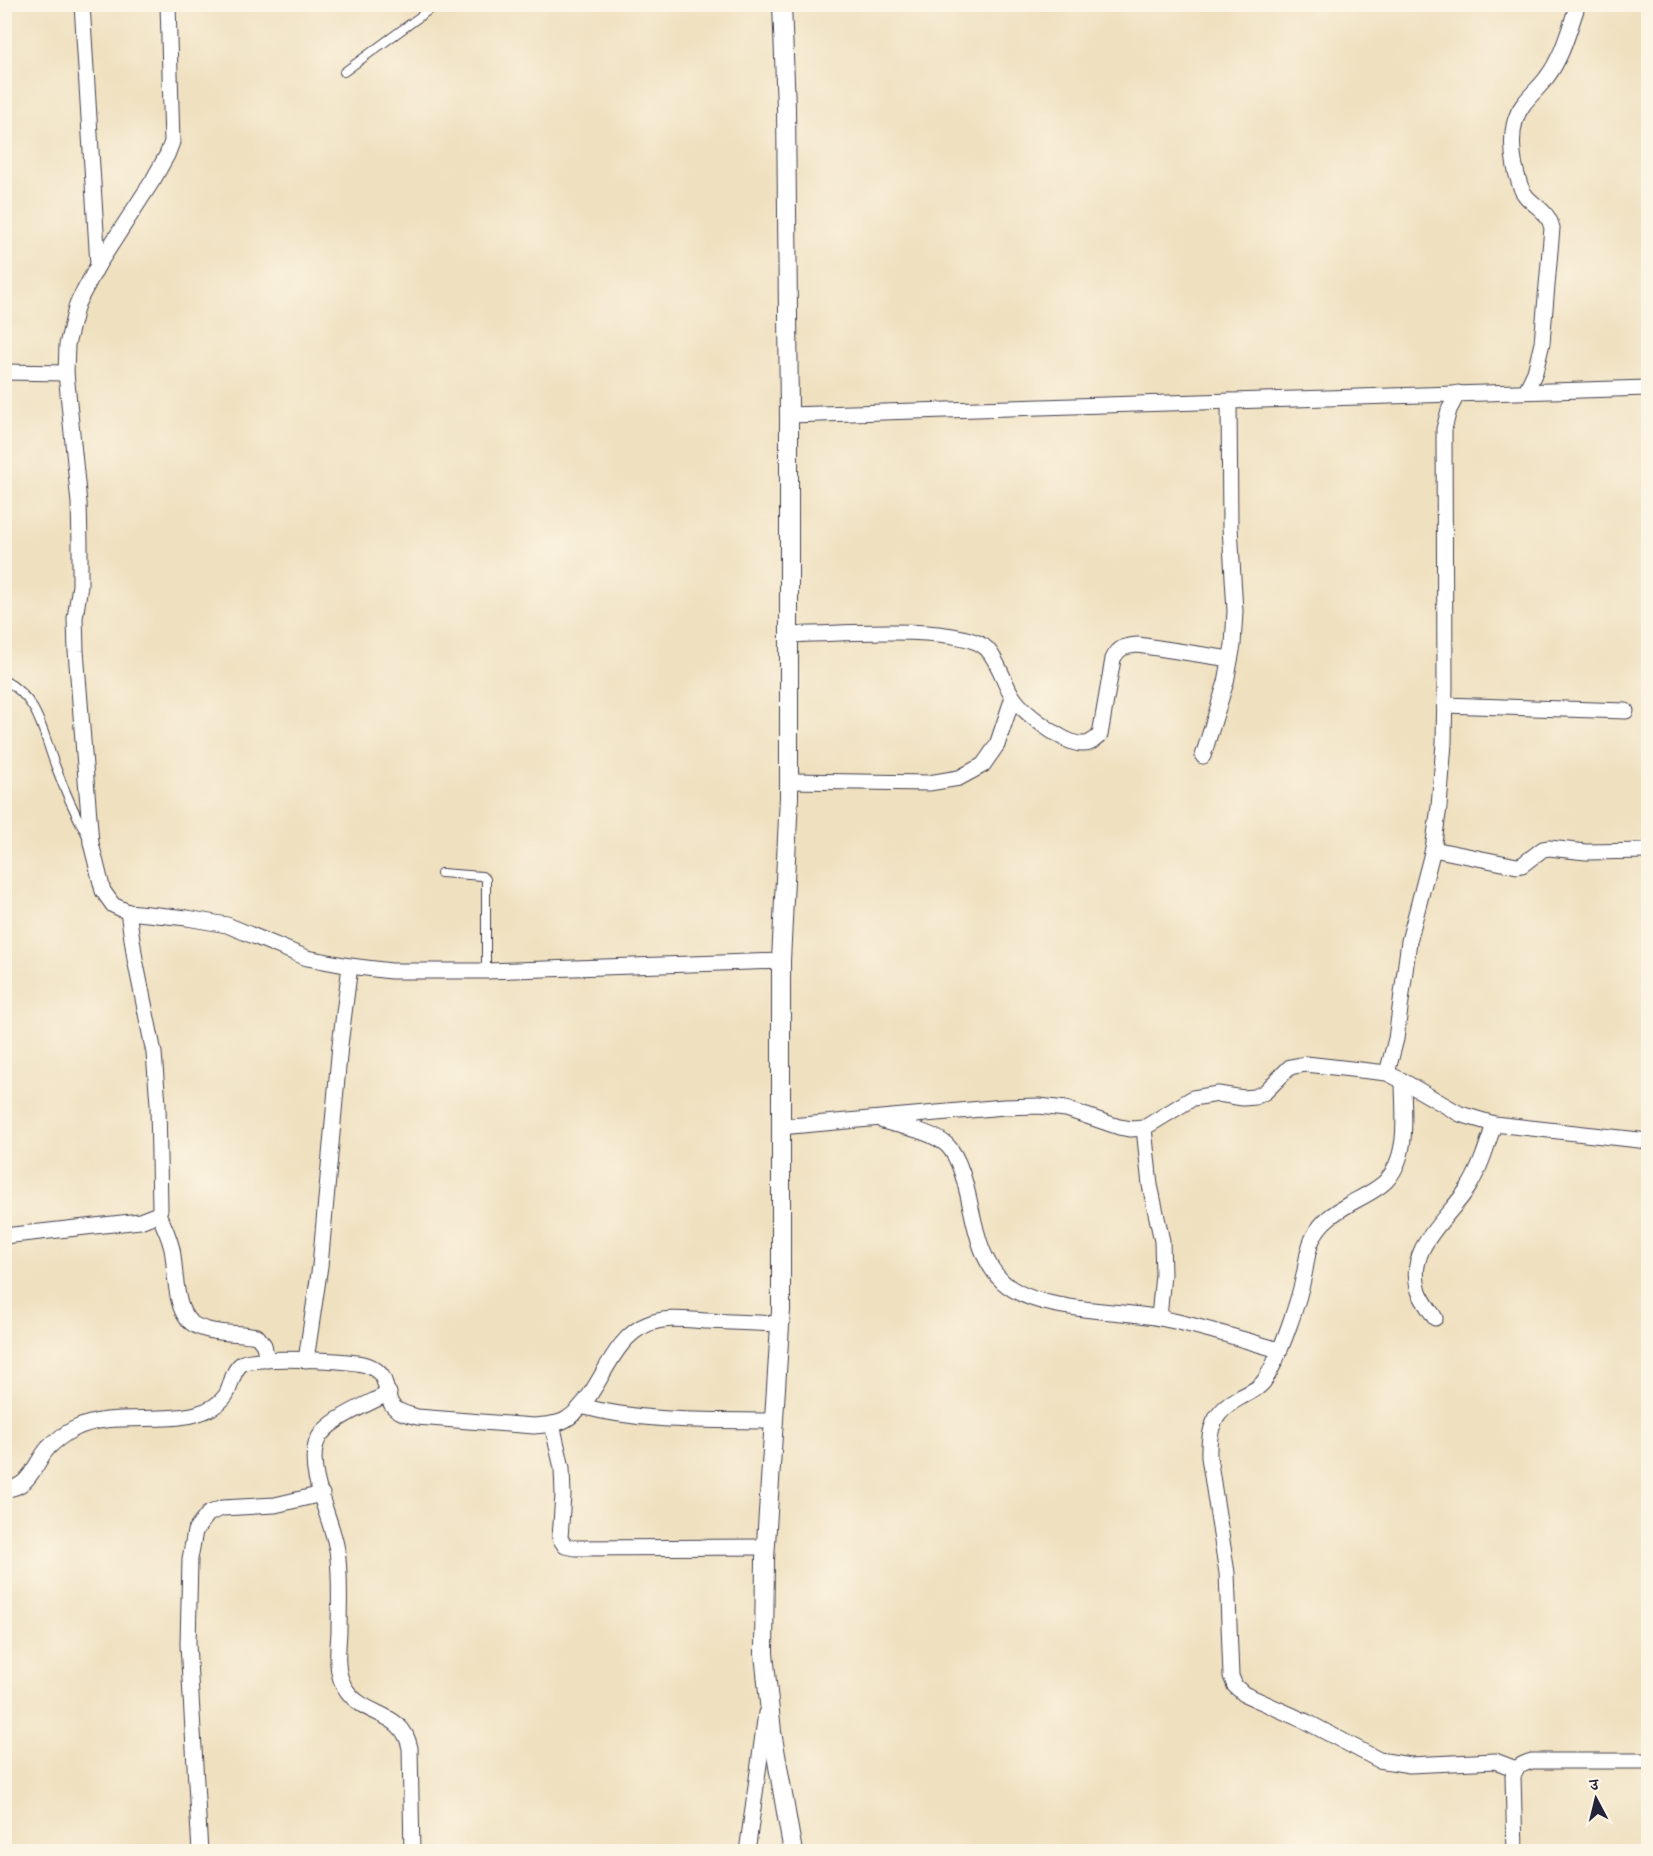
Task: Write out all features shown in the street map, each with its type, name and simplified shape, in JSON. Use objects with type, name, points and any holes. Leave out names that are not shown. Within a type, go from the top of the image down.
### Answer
[{"type":"street","points":[[82,4],[98,265]]},
{"type":"street","points":[[168,4],[172,142],[153,180],[98,265],[77,304],[67,345],[66,373],[80,544],[80,585],[75,618],[76,651],[91,843],[103,891],[113,905],[128,912],[187,918],[227,926],[307,958],[391,971],[486,971],[782,961]]},
{"type":"street","points":[[782,4],[786,108],[789,415],[789,781],[782,961],[780,1324],[765,1546],[764,1653],[772,1732],[793,1851]]},
{"type":"street","points":[[1526,391],[1536,372],[1542,343],[1552,228],[1547,213],[1528,199],[1519,184],[1513,146],[1513,125],[1522,106],[1547,77],[1560,55],[1578,4]]},
{"type":"street","points":[[4,372],[66,373]]},
{"type":"street","points":[[789,415],[1648,388]]},
{"type":"street","points":[[1387,1073],[1398,1029],[1409,941],[1432,849],[1439,807],[1444,705],[1444,429],[1449,410],[1458,393]]},
{"type":"street","points":[[1203,756],[1226,682],[1235,611],[1230,527],[1228,401]]},
{"type":"street","points":[[789,635],[892,633],[947,634],[970,638],[987,649],[1013,698],[1026,712],[1071,741],[1083,744],[1094,741],[1100,735],[1113,659],[1118,650],[1126,646],[1138,645],[1230,659]]},
{"type":"street","points":[[789,781],[929,783],[959,778],[982,765],[997,745],[1013,698]]},
{"type":"street","points":[[1444,705],[1626,711]]},
{"type":"street","points":[[1432,849],[1517,866],[1522,865],[1543,849],[1549,848],[1586,852],[1648,851]]},
{"type":"street","points":[[128,912],[154,1053],[161,1199],[158,1214],[172,1249],[179,1300],[185,1318],[194,1325],[209,1330],[257,1336],[264,1345],[267,1360]]},
{"type":"street","points":[[306,1360],[320,1266],[340,1045],[350,966]]},
{"type":"street","points":[[780,1127],[1039,1106],[1066,1109],[1119,1127],[1144,1128],[1193,1098],[1218,1094],[1243,1098],[1255,1097],[1264,1092],[1290,1067],[1317,1065],[1387,1073],[1460,1114],[1494,1124],[1648,1141]]},
{"type":"street","points":[[1403,1081],[1402,1149],[1396,1168],[1384,1183],[1322,1223],[1307,1253],[1304,1276],[1297,1299],[1265,1381],[1255,1390],[1224,1408],[1213,1422],[1209,1439],[1209,1457],[1227,1573],[1229,1663],[1235,1686],[1244,1694],[1307,1722],[1379,1760],[1410,1765],[1495,1761],[1516,1769]]},
{"type":"street","points":[[874,1119],[928,1135],[947,1145],[958,1162],[968,1190],[979,1239],[988,1263],[1003,1282],[1023,1295],[1058,1305],[1159,1318],[1279,1350]]},
{"type":"street","points":[[1436,1318],[1419,1292],[1416,1270],[1421,1248],[1470,1185],[1483,1157],[1494,1124]]},
{"type":"street","points":[[1144,1128],[1150,1185],[1162,1241],[1163,1274],[1159,1318]]},
{"type":"street","points":[[4,1236],[140,1221],[158,1214]]},
{"type":"street","points":[[5,1493],[23,1485],[47,1449],[62,1436],[81,1426],[103,1421],[185,1417],[199,1413],[213,1407],[226,1395],[235,1372],[242,1363],[255,1360],[306,1360],[364,1365],[375,1370],[384,1380],[392,1405],[402,1413],[417,1417],[534,1426],[552,1424],[566,1419],[581,1406],[625,1340],[636,1329],[650,1322],[674,1319],[780,1324]]},
{"type":"street","points":[[389,1393],[338,1420],[325,1430],[316,1443],[314,1459],[337,1550],[340,1578],[338,1662],[342,1683],[350,1696],[362,1706],[393,1721],[407,1735],[410,1748],[412,1851]]},
{"type":"street","points":[[581,1406],[626,1414],[677,1419],[775,1421]]},
{"type":"street","points":[[552,1424],[562,1468],[560,1538],[565,1546],[576,1548],[765,1546]]},
{"type":"street","points":[[200,1851],[188,1644],[190,1559],[195,1532],[208,1514],[222,1508],[275,1506],[322,1494]]},
{"type":"street","points":[[747,1851],[768,1695]]},
{"type":"street","points":[[1515,1851],[1513,1776],[1522,1764],[1532,1761],[1648,1761]]},
{"type":"lane","points":[[344,72],[437,4]]},
{"type":"lane","points":[[4,680],[17,687],[30,702],[42,724],[72,809],[91,843]]},
{"type":"lane","points":[[441,873],[482,876],[486,879],[486,971]]}]
